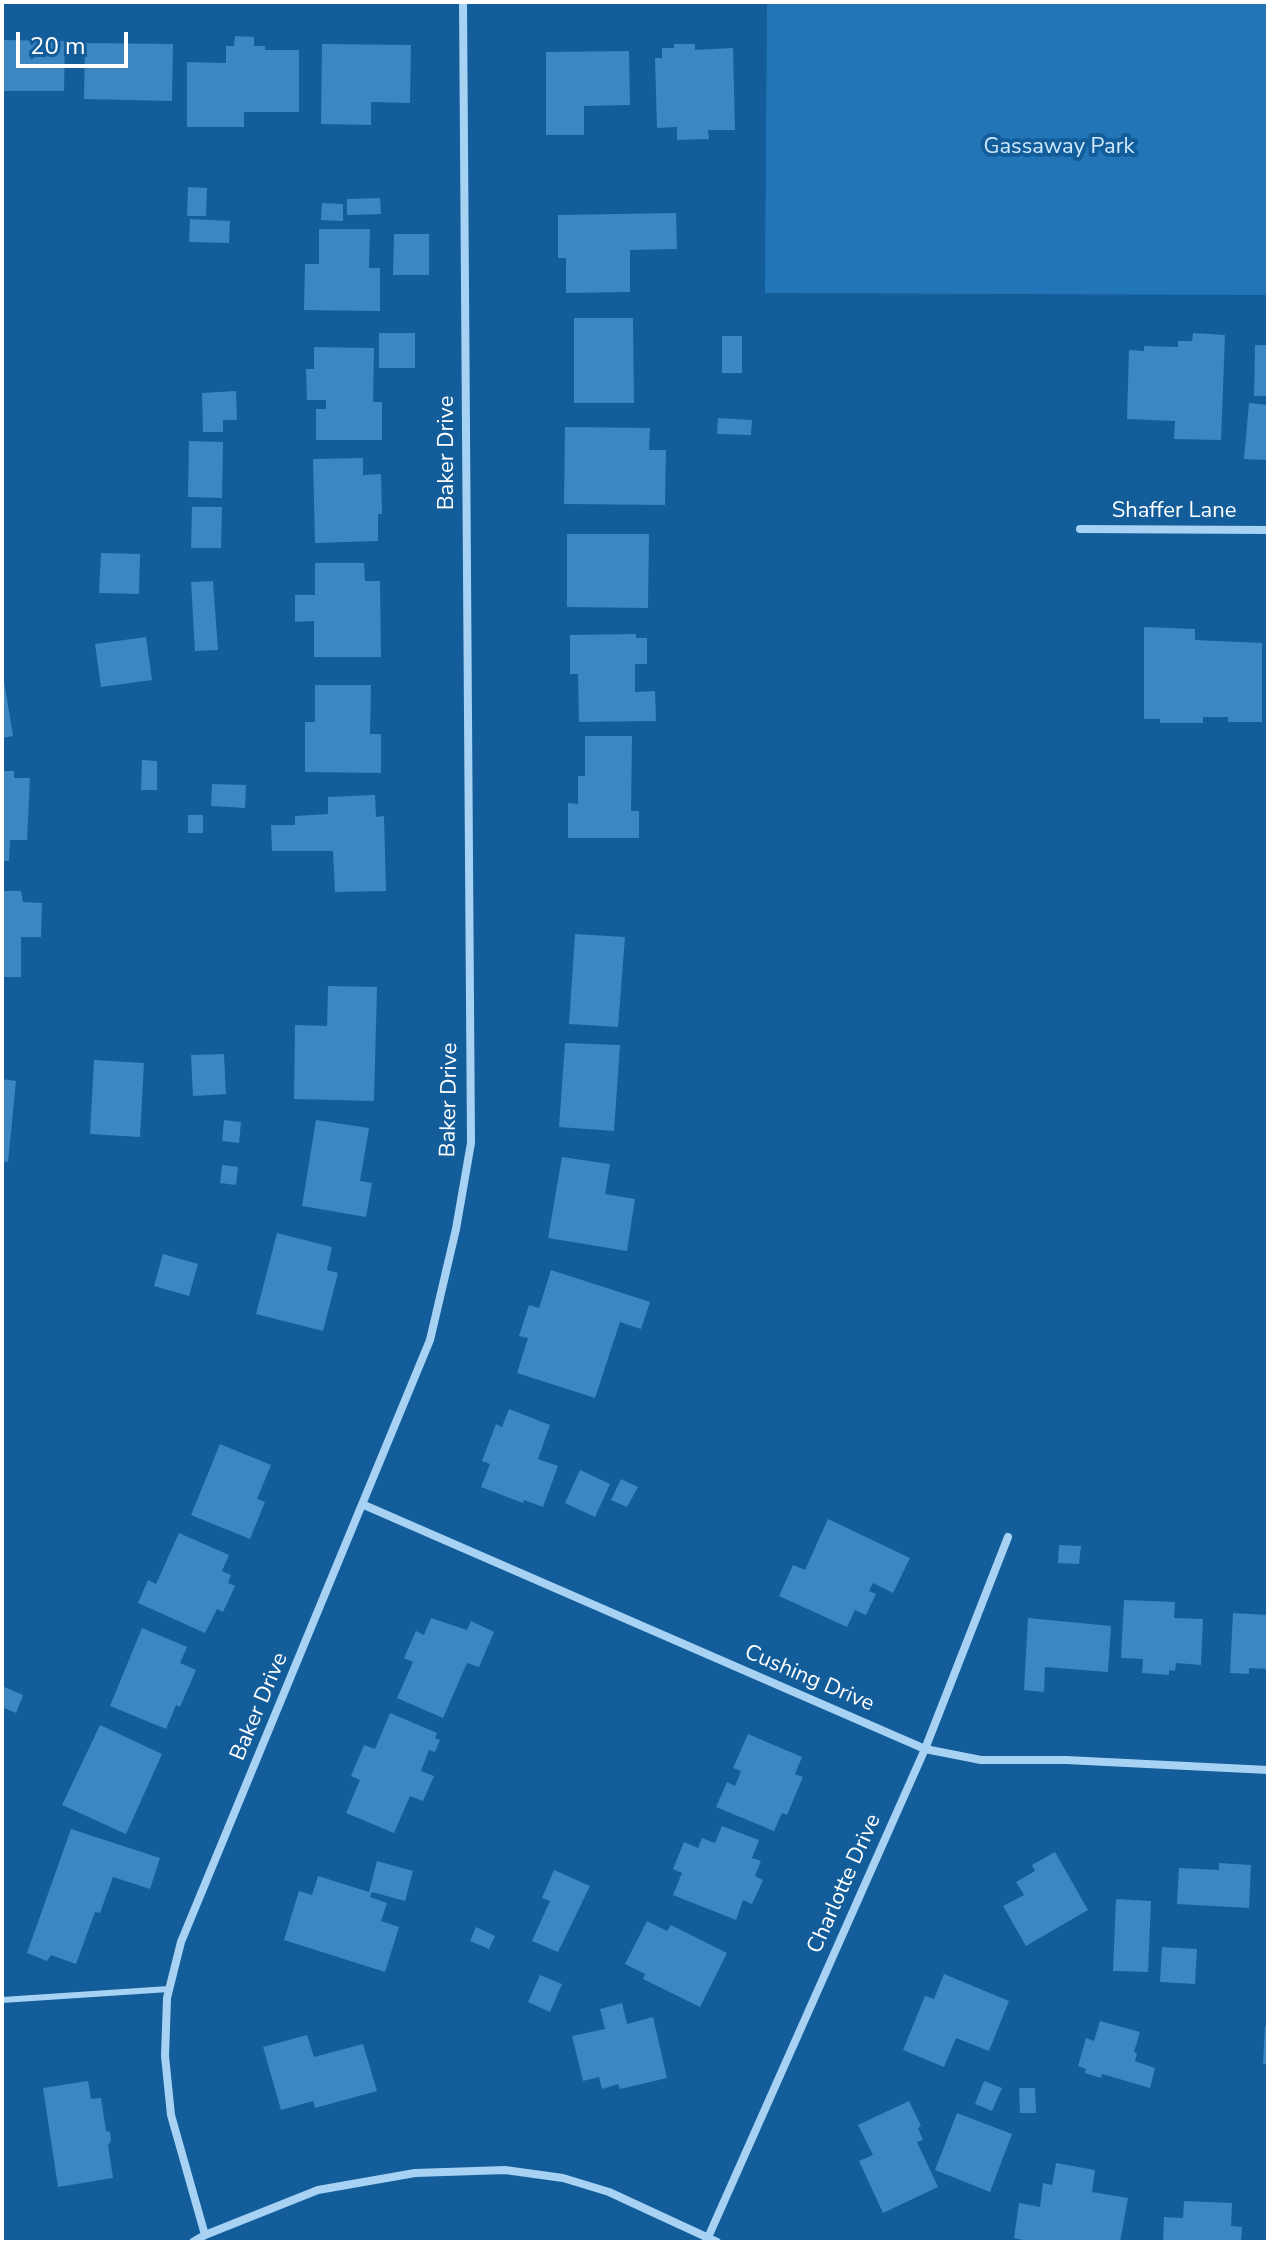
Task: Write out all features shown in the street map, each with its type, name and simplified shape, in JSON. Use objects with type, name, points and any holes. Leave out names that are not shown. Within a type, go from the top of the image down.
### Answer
[{"type":"street","name":"Baker Drive","points":[[205,2235],[171,2115],[165,2056],[169,1989],[181,1942],[430,1340],[456,1229],[471,1143],[463,2]]},
{"type":"street","name":"Shaffer Lane","points":[[1080,529],[1268,530]]},
{"type":"street","name":"Cushing Drive","points":[[364,1505],[925,1749],[981,1760],[1066,1760],[1268,1770]]},
{"type":"street","name":"Charlotte Drive","points":[[707,2240],[925,1749],[1008,1537]]},
{"type":"street","points":[[193,2242],[318,2190],[415,2173],[505,2170],[563,2178],[609,2192],[717,2242]]},
{"type":"lane","points":[[2,2000],[169,1989]]},
{"type":"green space","name":"Gassaway Park","points":[[767,2],[1268,2],[1268,295],[765,293]]},
{"type":"building","points":[[235,36],[254,37],[254,46],[265,46],[265,50],[299,50],[299,112],[244,112],[244,127],[187,127],[187,62],[226,63],[226,46],[234,46]]},
{"type":"building","points":[[2,40],[65,41],[64,91],[2,91]]},
{"type":"building","points":[[85,43],[173,44],[172,101],[84,99]]},
{"type":"building","points":[[322,44],[411,45],[410,103],[371,102],[371,125],[321,124]]},
{"type":"building","points":[[674,44],[695,44],[695,50],[733,48],[735,130],[708,130],[709,139],[677,140],[677,127],[657,128],[655,58],[662,58],[662,48],[674,48]]},
{"type":"building","points":[[629,51],[630,105],[584,106],[584,135],[546,135],[546,52]]},
{"type":"building","points":[[188,187],[207,188],[206,216],[187,216]]},
{"type":"building","points":[[380,198],[381,214],[347,215],[347,199]]},
{"type":"building","points":[[322,203],[343,204],[343,221],[321,220]]},
{"type":"building","points":[[676,213],[677,249],[630,250],[630,292],[566,293],[566,258],[558,258],[558,215]]},
{"type":"building","points":[[190,219],[230,221],[229,243],[189,242]]},
{"type":"building","points":[[319,229],[370,229],[369,268],[380,268],[380,311],[304,310],[305,264],[319,264]]},
{"type":"building","points":[[394,234],[429,234],[429,275],[393,275]]},
{"type":"building","points":[[574,318],[633,318],[634,403],[574,403]]},
{"type":"building","points":[[379,333],[415,333],[415,368],[379,368]]},
{"type":"building","points":[[1193,333],[1225,335],[1221,440],[1174,439],[1175,421],[1127,419],[1129,350],[1144,351],[1144,346],[1178,347],[1178,341],[1192,341]]},
{"type":"building","points":[[722,336],[742,336],[742,373],[722,373]]},
{"type":"building","points":[[1255,345],[1268,345],[1268,396],[1254,396]]},
{"type":"building","points":[[314,347],[374,348],[373,402],[382,402],[382,440],[316,440],[316,409],[326,409],[326,400],[307,400],[306,369],[314,369]]},
{"type":"building","points":[[236,391],[237,420],[223,420],[223,432],[203,432],[202,393]]},
{"type":"building","points":[[1249,403],[1268,405],[1266,460],[1244,459]]},
{"type":"building","points":[[718,418],[752,420],[751,435],[717,434]]},
{"type":"building","points":[[565,427],[650,428],[649,450],[666,450],[665,505],[564,504]]},
{"type":"building","points":[[189,441],[223,442],[222,498],[188,497]]},
{"type":"building","points":[[363,458],[363,475],[381,474],[382,514],[378,514],[378,541],[315,543],[313,459]]},
{"type":"building","points":[[192,507],[222,507],[221,548],[191,548]]},
{"type":"building","points":[[567,534],[649,534],[648,608],[567,607]]},
{"type":"building","points":[[101,553],[140,554],[139,594],[99,593]]},
{"type":"building","points":[[315,563],[364,563],[365,581],[380,581],[381,657],[314,657],[314,621],[295,622],[295,595],[315,595]]},
{"type":"building","points":[[213,581],[218,650],[195,651],[191,582]]},
{"type":"building","points":[[1144,627],[1195,629],[1195,640],[1262,643],[1262,722],[1228,722],[1228,717],[1203,717],[1203,723],[1160,723],[1160,719],[1144,719]]},
{"type":"building","points":[[636,634],[636,638],[647,638],[647,664],[635,664],[635,692],[655,691],[656,721],[579,722],[578,674],[570,674],[570,635]]},
{"type":"building","points":[[146,637],[152,680],[101,687],[95,644]]},
{"type":"building","points":[[2,669],[13,736],[2,738]]},
{"type":"building","points":[[315,685],[371,685],[370,734],[381,734],[381,773],[305,772],[305,722],[315,722]]},
{"type":"building","points":[[585,736],[632,736],[631,811],[639,811],[639,838],[568,838],[568,803],[578,804],[578,776],[585,776]]},
{"type":"building","points":[[142,760],[157,761],[157,790],[141,790]]},
{"type":"building","points":[[2,771],[14,771],[14,778],[30,778],[27,840],[10,840],[9,861],[2,861]]},
{"type":"building","points":[[212,784],[246,785],[245,808],[211,806]]},
{"type":"building","points":[[375,795],[376,817],[384,816],[386,891],[335,892],[333,851],[272,851],[271,825],[295,825],[295,816],[328,814],[328,797]]},
{"type":"building","points":[[188,815],[203,815],[203,833],[188,833]]},
{"type":"building","points":[[2,891],[21,891],[23,902],[42,903],[41,937],[21,937],[21,977],[2,977]]},
{"type":"building","points":[[575,934],[625,937],[618,1027],[569,1024]]},
{"type":"building","points":[[328,986],[377,987],[374,1101],[294,1099],[295,1025],[327,1026]]},
{"type":"building","points":[[565,1043],[620,1045],[614,1131],[559,1127]]},
{"type":"building","points":[[224,1054],[226,1094],[193,1096],[191,1055]]},
{"type":"building","points":[[94,1060],[144,1063],[140,1137],[90,1134]]},
{"type":"building","points":[[2,1079],[16,1081],[8,1162],[2,1161]]},
{"type":"building","points":[[224,1120],[241,1122],[239,1143],[222,1141]]},
{"type":"building","points":[[316,1120],[369,1128],[360,1181],[372,1183],[366,1217],[302,1206]]},
{"type":"building","points":[[562,1157],[610,1164],[605,1194],[635,1199],[627,1251],[548,1238]]},
{"type":"building","points":[[222,1165],[238,1167],[236,1185],[220,1183]]},
{"type":"building","points":[[277,1233],[332,1247],[327,1270],[338,1273],[323,1331],[256,1314]]},
{"type":"building","points":[[163,1254],[198,1264],[189,1296],[154,1286]]},
{"type":"building","points":[[551,1270],[650,1302],[641,1329],[620,1322],[595,1398],[517,1373],[528,1338],[519,1336],[529,1305],[539,1308]]},
{"type":"building","points":[[509,1409],[550,1425],[538,1459],[558,1466],[543,1507],[481,1487],[490,1464],[482,1461],[496,1424],[502,1427]]},
{"type":"building","points":[[220,1444],[271,1465],[257,1499],[265,1502],[250,1539],[191,1515]]},
{"type":"building","points":[[580,1470],[610,1484],[595,1517],[565,1503]]},
{"type":"building","points":[[621,1479],[638,1487],[627,1507],[611,1500]]},
{"type":"building","points":[[828,1519],[910,1558],[893,1593],[873,1583],[869,1591],[876,1594],[866,1615],[855,1610],[847,1627],[779,1596],[793,1565],[805,1570]]},
{"type":"building","points":[[179,1533],[229,1555],[222,1571],[231,1575],[228,1583],[235,1586],[223,1612],[217,1609],[205,1633],[138,1603],[148,1580],[156,1584]]},
{"type":"building","points":[[1059,1545],[1081,1546],[1079,1564],[1058,1563]]},
{"type":"building","points":[[1124,1600],[1175,1602],[1174,1618],[1203,1619],[1201,1665],[1176,1663],[1175,1671],[1169,1670],[1169,1675],[1142,1673],[1143,1659],[1121,1658]]},
{"type":"building","points":[[1233,1613],[1268,1615],[1268,1669],[1249,1668],[1249,1674],[1230,1673]]},
{"type":"building","points":[[431,1618],[467,1630],[471,1621],[494,1632],[479,1667],[467,1663],[443,1718],[397,1698],[413,1662],[404,1658],[416,1631],[424,1635]]},
{"type":"building","points":[[1028,1618],[1111,1626],[1108,1672],[1045,1667],[1044,1692],[1024,1690]]},
{"type":"building","points":[[142,1628],[187,1647],[180,1663],[196,1670],[180,1707],[176,1705],[166,1729],[110,1706]]},
{"type":"building","points":[[2,1686],[23,1695],[16,1713],[2,1707]]},
{"type":"building","points":[[390,1713],[437,1733],[435,1738],[440,1740],[435,1752],[429,1750],[421,1771],[434,1776],[423,1801],[410,1796],[394,1833],[346,1813],[360,1780],[351,1776],[364,1745],[375,1749]]},
{"type":"building","points":[[100,1725],[162,1754],[126,1834],[62,1805]]},
{"type":"building","points":[[748,1734],[802,1757],[795,1774],[803,1777],[787,1815],[782,1813],[774,1831],[716,1807],[727,1782],[735,1786],[741,1771],[733,1768]]},
{"type":"building","points":[[722,1826],[759,1840],[752,1858],[761,1861],[755,1876],[763,1880],[752,1904],[743,1900],[736,1920],[673,1895],[682,1873],[673,1869],[684,1842],[698,1848],[702,1838],[715,1843]]},
{"type":"building","points":[[71,1829],[160,1858],[150,1889],[113,1877],[100,1913],[95,1912],[76,1964],[51,1955],[47,1961],[27,1953]]},
{"type":"building","points":[[1055,1852],[1088,1910],[1026,1946],[1003,1906],[1024,1895],[1016,1882],[1035,1871],[1032,1865]]},
{"type":"building","points":[[377,1861],[413,1871],[405,1901],[372,1892],[370,1897],[387,1903],[381,1921],[399,1927],[385,1972],[284,1940],[299,1891],[312,1895],[318,1876],[369,1892]]},
{"type":"building","points":[[1219,1863],[1251,1865],[1249,1908],[1177,1904],[1179,1868],[1219,1870]]},
{"type":"building","points":[[554,1870],[590,1886],[558,1952],[532,1941],[550,1901],[542,1898]]},
{"type":"building","points":[[1116,1899],[1151,1901],[1148,1972],[1113,1971]]},
{"type":"building","points":[[647,1921],[667,1931],[671,1925],[727,1953],[700,2007],[643,1979],[645,1974],[625,1964]]},
{"type":"building","points":[[476,1927],[495,1936],[489,1949],[470,1941]]},
{"type":"building","points":[[1162,1947],[1197,1949],[1195,1984],[1160,1982]]},
{"type":"building","points":[[944,1974],[1009,2001],[989,2051],[956,2038],[944,2067],[903,2050],[925,1996],[934,1999]]},
{"type":"building","points":[[540,1975],[562,1984],[550,2012],[528,2002]]},
{"type":"building","points":[[622,2003],[627,2024],[653,2017],[667,2078],[620,2089],[618,2084],[602,2089],[599,2077],[583,2081],[572,2036],[605,2029],[600,2009]]},
{"type":"building","points":[[1100,2021],[1140,2032],[1134,2052],[1137,2053],[1135,2061],[1155,2068],[1150,2088],[1102,2074],[1101,2078],[1085,2073],[1086,2069],[1078,2066],[1086,2038],[1094,2041]]},
{"type":"building","points":[[1265,2026],[1268,2026],[1268,2064],[1263,2064]]},
{"type":"building","points":[[307,2035],[314,2057],[363,2044],[377,2091],[315,2108],[313,2101],[281,2110],[263,2047]]},
{"type":"building","points":[[88,2081],[91,2099],[101,2098],[106,2131],[110,2132],[108,2145],[113,2178],[58,2187],[43,2088]]},
{"type":"building","points":[[984,2081],[1002,2088],[992,2111],[975,2104]]},
{"type":"building","points":[[1019,2088],[1035,2088],[1036,2113],[1020,2113]]},
{"type":"building","points":[[909,2101],[921,2126],[918,2128],[923,2140],[917,2142],[938,2187],[883,2213],[859,2161],[873,2155],[858,2125]]},
{"type":"building","points":[[957,2113],[1012,2134],[990,2192],[935,2170]]},
{"type":"building","points":[[1056,2163],[1095,2170],[1092,2192],[1128,2198],[1120,2242],[1032,2242],[1014,2238],[1019,2203],[1040,2207],[1043,2183],[1052,2185]]},
{"type":"building","points":[[1184,2201],[1232,2203],[1231,2226],[1242,2227],[1241,2242],[1163,2242],[1164,2217],[1183,2218]]}]
